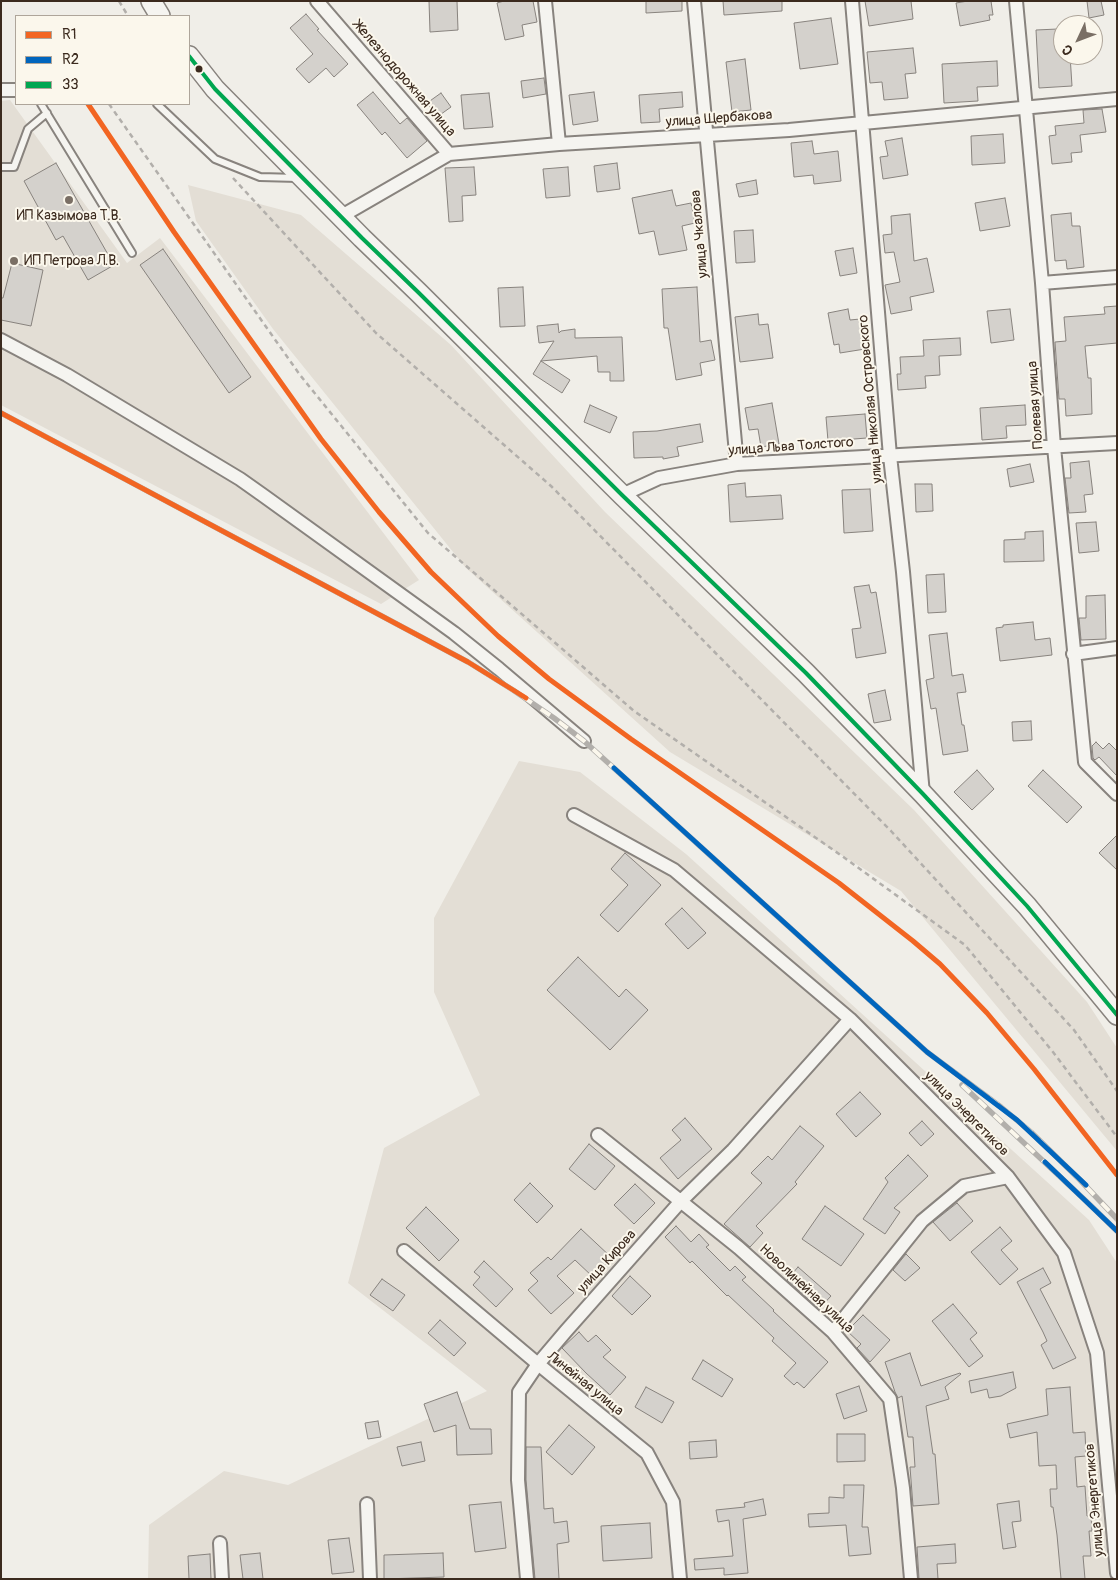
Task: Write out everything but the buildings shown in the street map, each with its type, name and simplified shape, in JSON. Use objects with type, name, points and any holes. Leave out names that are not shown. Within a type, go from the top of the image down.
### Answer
[{"type":"main road","points":[[151,1],[159,15]]},
{"type":"main road","points":[[190,57],[215,89],[340,217],[622,496],[806,673],[923,794],[1027,906],[1117,1014]]},
{"type":"street","name":"Железнодорожная улица","points":[[318,1],[449,154]]},
{"type":"street","points":[[545,1],[559,144]]},
{"type":"street","name":"улица Чкалова","points":[[694,1],[737,464]]},
{"type":"street","name":"улица Николая Островского","points":[[852,1],[890,456],[923,794]]},
{"type":"street","name":"Полевая улица","points":[[1016,1],[1042,283],[1054,447],[1085,762],[1117,794]]},
{"type":"street","points":[[1,90],[15,90]]},
{"type":"street","name":"улица Щербакова","points":[[340,217],[449,154],[559,144],[706,136],[862,124],[1117,99]]},
{"type":"street","points":[[1042,283],[1117,277]]},
{"type":"street","points":[[1,340],[67,376],[264,496],[454,632],[584,741]]},
{"type":"street","name":"улица Льва Толстого","points":[[622,496],[659,478],[737,464],[1117,443]]},
{"type":"street","points":[[1073,654],[1117,648]]},
{"type":"street","name":"улица Энергетиков","points":[[574,815],[674,870],[850,1019],[1008,1177],[1064,1252],[1097,1353],[1117,1573]]},
{"type":"street","name":"улица Кирова","points":[[527,1579],[518,1480],[519,1392],[538,1364],[681,1200],[733,1150],[850,1019]]},
{"type":"street","name":"Новолинейная улица","points":[[598,1135],[739,1248],[833,1332],[890,1398],[903,1488],[911,1579]]},
{"type":"street","points":[[833,1332],[922,1221],[964,1186],[1008,1177]]},
{"type":"street","name":"Линейная улица","points":[[404,1251],[647,1453],[673,1502],[680,1579]]},
{"type":"street","points":[[367,1504],[370,1579]]},
{"type":"street","points":[[220,1543],[222,1579]]},
{"type":"lane","points":[[42,105],[132,253]]},
{"type":"lane","points":[[158,105],[216,159],[260,177],[302,178]]},
{"type":"lane","points":[[1,167],[14,167],[28,130],[47,113]]},
{"type":"path","points":[[119,1],[127,15]]},
{"type":"path","points":[[110,105],[300,375],[428,533],[634,711],[842,856],[965,945],[1053,1052],[1117,1137]]},
{"type":"path","points":[[216,159],[376,333],[551,486],[891,831],[1074,1030],[1117,1091]]},
{"type":"shaded area","points":[[10,100],[127,263],[160,238],[419,580],[381,604],[1,405],[1,101]]},
{"type":"shaded area","points":[[188,185],[301,215],[451,345],[605,512],[914,810],[1087,1002],[1117,1048],[1117,1151],[901,891],[670,752],[466,568],[273,329],[196,221]]},
{"type":"shaded area","points":[[519,761],[580,772],[686,854],[1089,1220],[1117,1263],[1117,1579],[148,1579],[149,1525],[224,1471],[288,1485],[487,1391],[348,1283],[384,1148],[480,1095],[434,992],[434,918]]},
{"type":"railway","points":[[1,413],[468,662],[554,718],[584,741],[927,1052],[1001,1107],[1031,1132],[1117,1219]]},
{"type":"railway","points":[[962,1085],[1117,1231]]},
{"type":"transit line","name":"33","points":[[190,57],[215,89],[362,238],[622,495],[806,673],[923,794],[1027,906],[1117,1015]]},
{"type":"transit line","name":"R1","points":[[89,105],[174,232],[321,439],[379,512],[431,572],[498,636],[549,679],[631,739],[839,883],[940,964],[987,1013],[1034,1069],[1117,1175]]},
{"type":"transit line","name":"R1","points":[[1,413],[468,662],[526,698]]},
{"type":"transit line","name":"R2","points":[[614,768],[927,1052],[1017,1120],[1086,1185]]},
{"type":"transit line","name":"R2","points":[[1045,1162],[1117,1231]]},
{"type":"place","name":"ИП Казымова Т.В.","points":[[69,200]]},
{"type":"place","name":"ИП Петрова Л.В.","points":[[14,261]]}]
